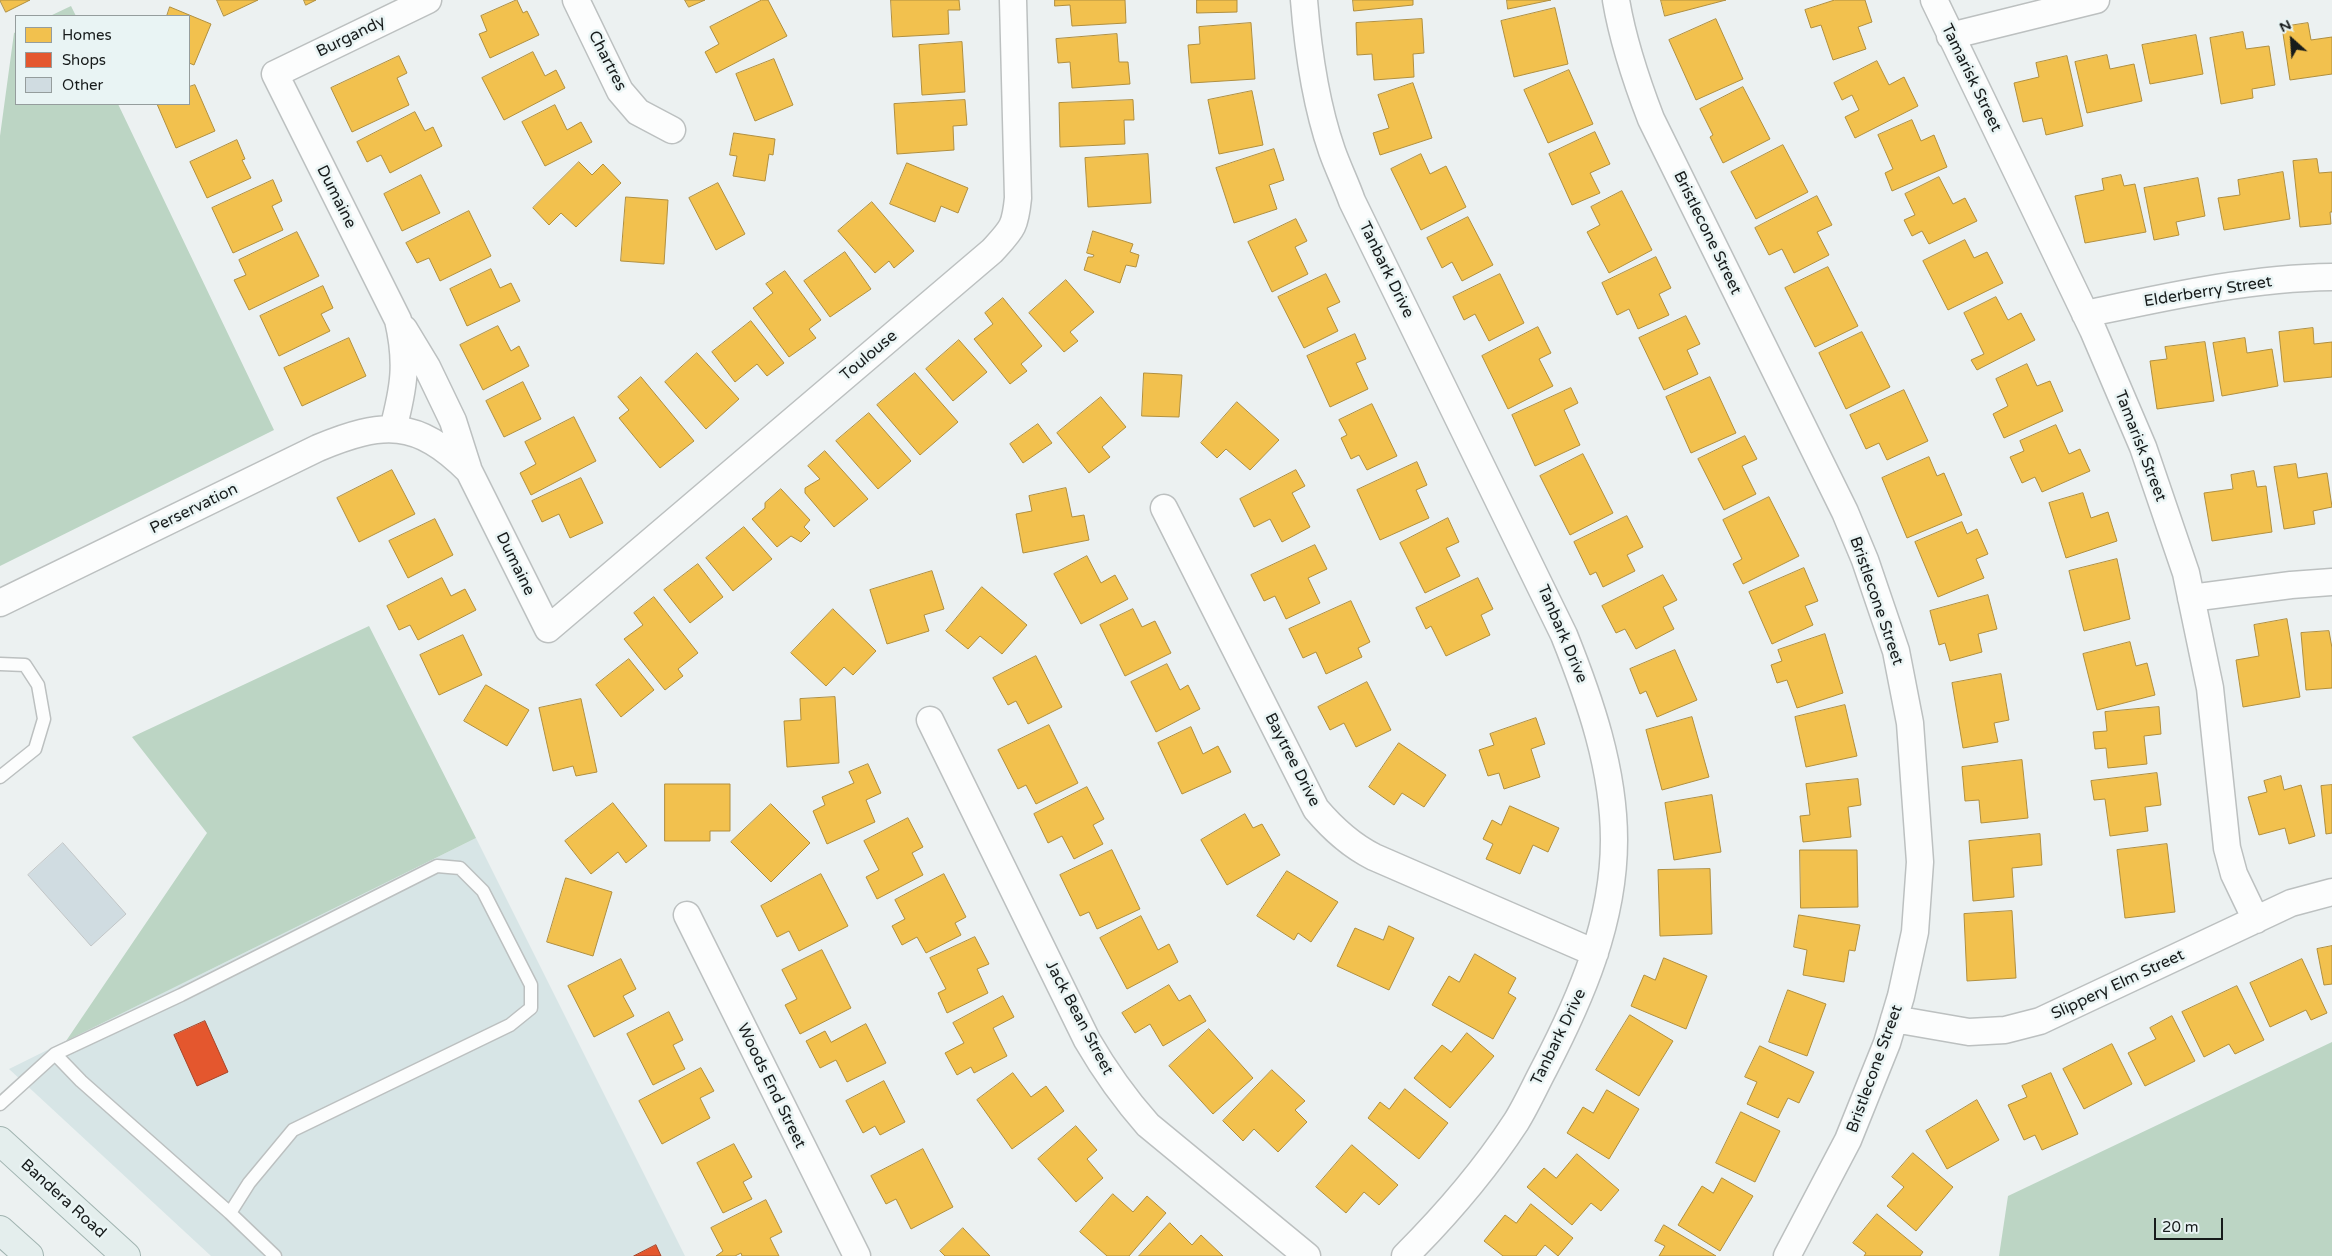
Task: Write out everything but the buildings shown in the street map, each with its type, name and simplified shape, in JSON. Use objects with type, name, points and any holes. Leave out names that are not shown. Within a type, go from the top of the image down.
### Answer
[{"type":"main road","name":"Bandera Road","points":[[0,1141],[126,1256]]},
{"type":"main road","points":[[0,1230],[29,1256]]},
{"type":"street","name":"Burgandy","points":[[274,74],[428,0]]},
{"type":"street","name":"Chartres","points":[[576,0],[620,91],[638,112],[672,130]]},
{"type":"street","name":"Toulouse","points":[[548,629],[992,251],[1007,235],[1016,222],[1018,198],[1013,0]]},
{"type":"street","name":"Tanbark Drive","points":[[1304,0],[1308,47],[1317,100],[1332,151],[1352,201],[1541,584],[1589,697],[1611,801],[1614,840],[1608,898],[1595,953],[1580,996],[1516,1121],[1463,1192],[1435,1226],[1405,1256]]},
{"type":"street","name":"Bristlecone Street","points":[[1616,0],[1620,27],[1633,74],[1651,119],[1845,512],[1865,560],[1896,651],[1910,723],[1920,862],[1915,932],[1887,1043],[1848,1140],[1787,1256]]},
{"type":"street","name":"Tamarisk Street","points":[[1934,0],[2085,314],[2143,448],[2186,573],[2210,688],[2227,848],[2234,874],[2256,920]]},
{"type":"street","points":[[1950,36],[2096,0]]},
{"type":"street","name":"Dumaine","points":[[274,74],[398,320],[427,367],[453,421],[469,471],[548,629]]},
{"type":"street","name":"Elderberry Street","points":[[2085,314],[2174,296],[2302,278],[2332,277]]},
{"type":"street","name":"Dumaine","points":[[398,320],[404,344],[405,372],[393,429],[414,433],[432,440],[449,451],[469,471]]},
{"type":"street","name":"Perservation","points":[[0,604],[318,448],[367,430],[393,429]]},
{"type":"street","name":"Baytree Drive","points":[[1164,508],[1316,809],[1336,832],[1360,850],[1374,857],[1595,953]]},
{"type":"street","points":[[2191,598],[2291,584],[2332,582]]},
{"type":"street","name":"Jack Bean Street","points":[[930,720],[1105,1071],[1125,1099],[1148,1125],[1307,1256]]},
{"type":"street","name":"Slippery Elm Street","points":[[1894,1019],[1969,1032],[2005,1030],[2040,1021],[2291,903],[2332,892]]},
{"type":"street","name":"Woods End Street","points":[[687,915],[857,1256]]},
{"type":"lane","points":[[0,664],[25,665],[38,685],[44,719],[35,750],[0,776]]},
{"type":"lane","points":[[0,1104],[55,1054],[181,995],[437,866],[460,868],[484,891],[531,985],[531,1008],[510,1025],[293,1130],[249,1183],[230,1213]]},
{"type":"lane","points":[[55,1054],[81,1081],[230,1213],[275,1256]]},
{"type":"shaded area","points":[[476,838],[685,1256],[211,1256],[9,1069]]},
{"type":"green space","points":[[71,6],[76,15],[52,15]]},
{"type":"green space","points":[[14,33],[15,105],[118,105],[274,430],[0,566],[0,136]]},
{"type":"green space","points":[[369,626],[476,838],[66,1041],[207,833],[132,737]]},
{"type":"green space","points":[[2332,1042],[2332,1256],[1999,1256],[2008,1196]]}]
